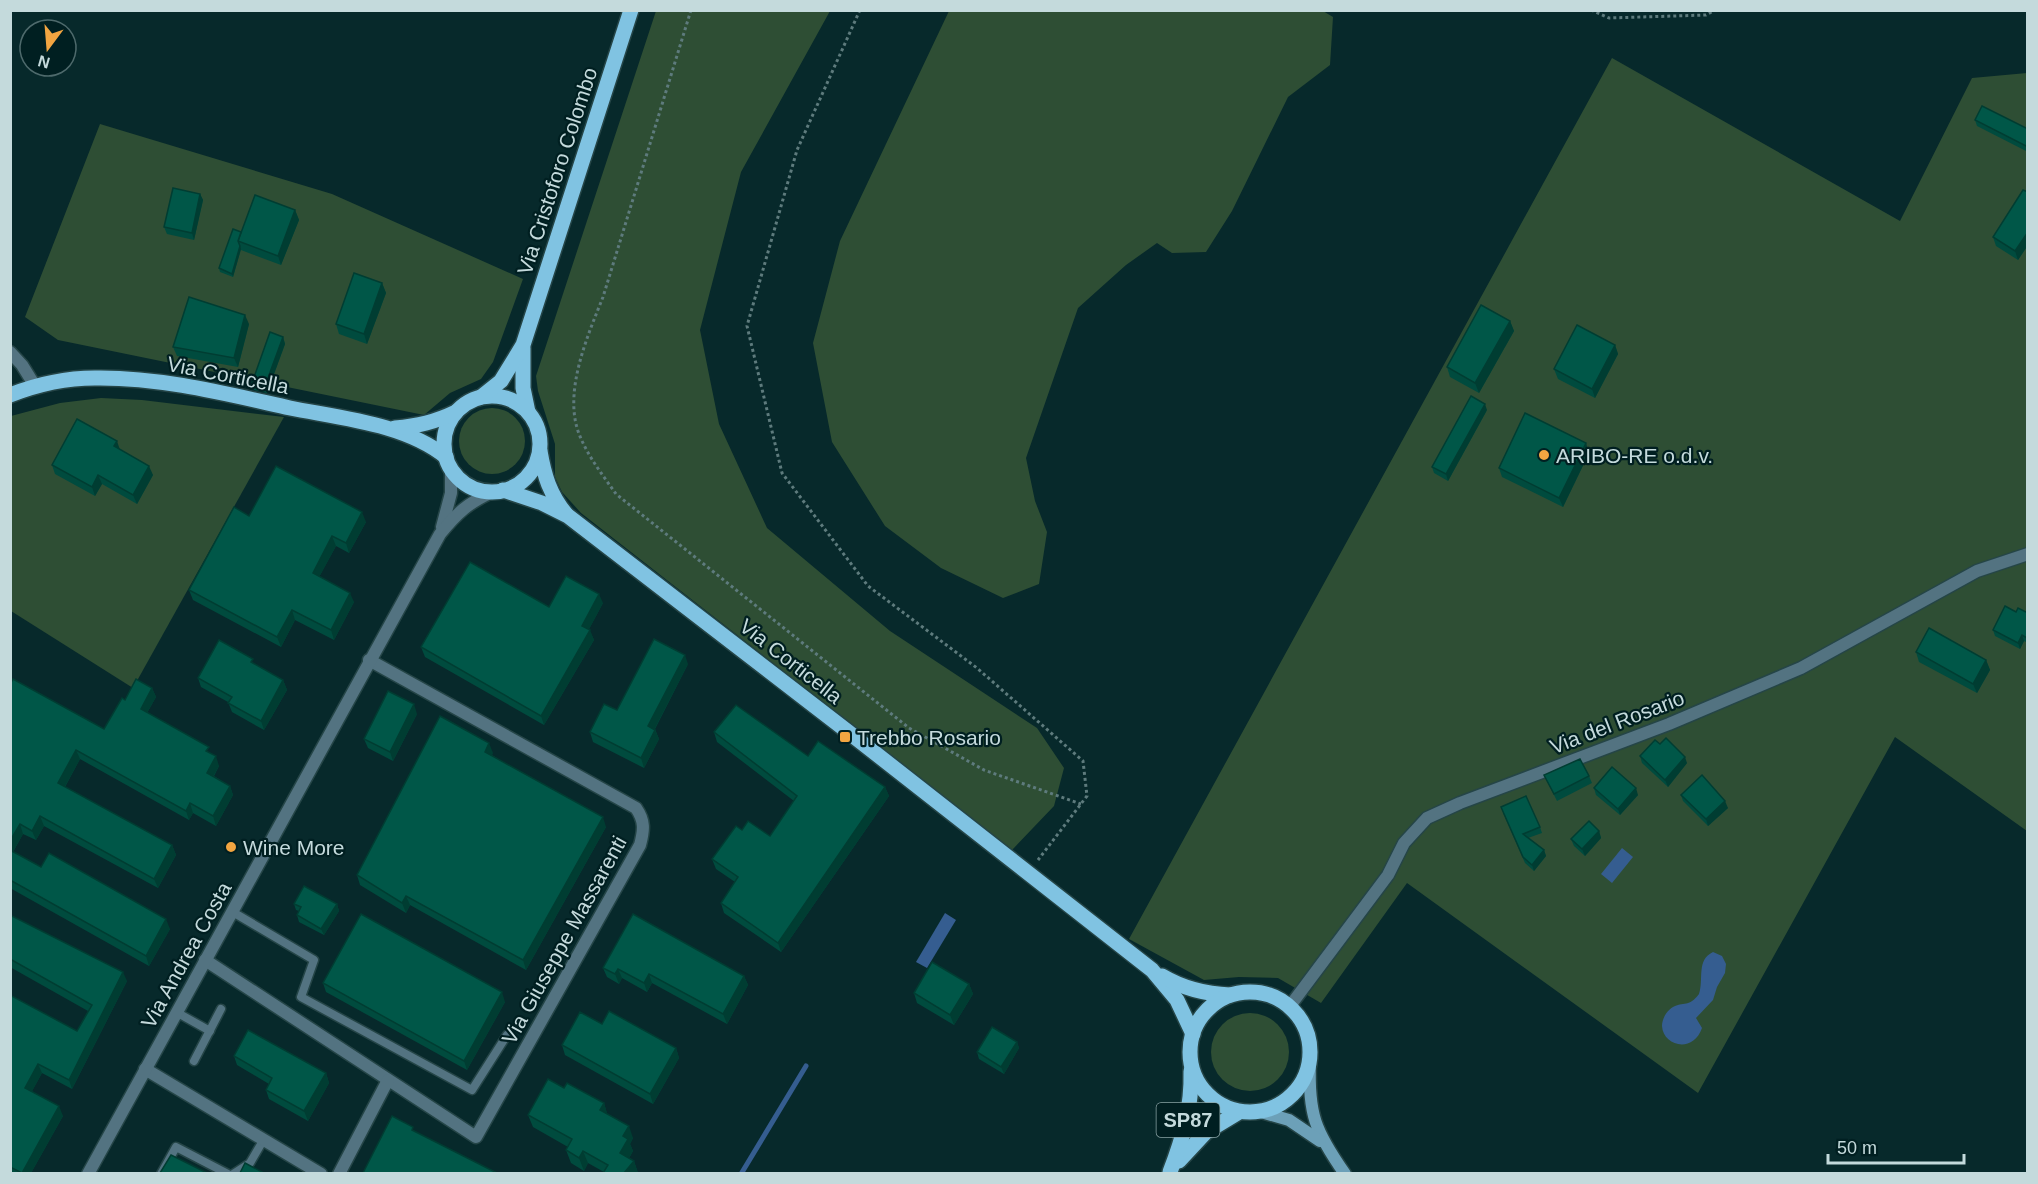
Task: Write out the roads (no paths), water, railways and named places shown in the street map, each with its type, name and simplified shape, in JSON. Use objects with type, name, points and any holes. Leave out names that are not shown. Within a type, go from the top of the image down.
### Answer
[{"type":"main road","name":"Via Cristoforo Colombo","points":[[481,397],[501,381],[523,345],[631,10]]},
{"type":"main road","name":"Via Cristoforo Colombo","points":[[523,345],[523,388],[528,412]]},
{"type":"main road","name":"Via Corticella","points":[[10,395],[35,386],[64,380],[95,378],[161,383],[386,428],[429,445],[449,463]]},
{"type":"main road","points":[[386,428],[415,427],[436,422],[481,397],[507,398],[528,412],[536,424],[548,486],[568,516]]},
{"type":"main road","points":[[456,412],[446,429],[444,448],[449,463],[464,483],[482,491],[498,491],[524,480],[531,471],[540,450]]},
{"type":"main road","name":"Via Corticella","points":[[498,491],[542,503],[568,516],[1152,970],[1177,1000],[1193,1034]]},
{"type":"main road","points":[[1152,970],[1190,989],[1206,994],[1232,995],[1254,992],[1265,994],[1290,1006],[1301,1020],[1311,1045],[1306,1076],[1299,1089],[1282,1104],[1261,1112],[1239,1112],[1213,1100],[1196,1078],[1191,1064],[1193,1034],[1198,1021],[1219,1001],[1232,995]]},
{"type":"main road","name":"SP87","points":[[1170,1173],[1188,1121],[1191,1064]]},
{"type":"main road","name":"SP87","points":[[1170,1173],[1206,1132],[1239,1112]]},
{"type":"street","points":[[10,352],[22,365],[35,386]]},
{"type":"street","name":"Via Andrea Costa","points":[[440,534],[451,493],[449,463]]},
{"type":"street","name":"Via Andrea Costa","points":[[88,1173],[440,534],[471,501],[498,491]]},
{"type":"street","name":"Via del Rosario","points":[[1290,1006],[1388,875],[1404,843],[1426,818],[1669,724],[1801,668],[1977,571],[2028,554]]},
{"type":"street","name":"Via Giuseppe Massarenti","points":[[205,960],[476,1137],[640,845],[644,830],[642,818],[636,808],[369,660]]},
{"type":"street","points":[[1310,1062],[1311,1109],[1324,1143],[1345,1173]]},
{"type":"street","points":[[145,1069],[321,1173]]},
{"type":"street","points":[[339,1173],[388,1080]]},
{"type":"street","points":[[1261,1112],[1290,1120],[1324,1143]]},
{"type":"lane","points":[[231,911],[314,960],[301,997],[472,1090],[507,1035]]},
{"type":"lane","points":[[194,1061],[221,1009]]},
{"type":"lane","points":[[176,1012],[210,1031]]},
{"type":"lane","points":[[232,1173],[250,1162],[264,1139]]},
{"type":"lane","points":[[161,1173],[176,1147],[228,1173]]},
{"type":"water","points":[[1622,848],[1633,857],[1612,883],[1601,874]]},
{"type":"water","points":[[945,913],[956,920],[927,968],[916,962]]},
{"type":"water","points":[[1713,952],[1722,956],[1726,964],[1725,973],[1713,1000],[1696,1018],[1702,1028],[1698,1036],[1686,1044],[1673,1042],[1664,1033],[1662,1023],[1665,1016],[1672,1008],[1694,1000],[1699,994],[1702,965],[1708,955]]},
{"type":"waterway","points":[[741,1174],[806,1066]]},
{"type":"place","name":"ARIBO-RE o.d.v.","points":[[1544,455]]},
{"type":"place","name":"Trebbo Rosario","points":[[845,737]]},
{"type":"place","name":"Wine More","points":[[231,847]]}]
